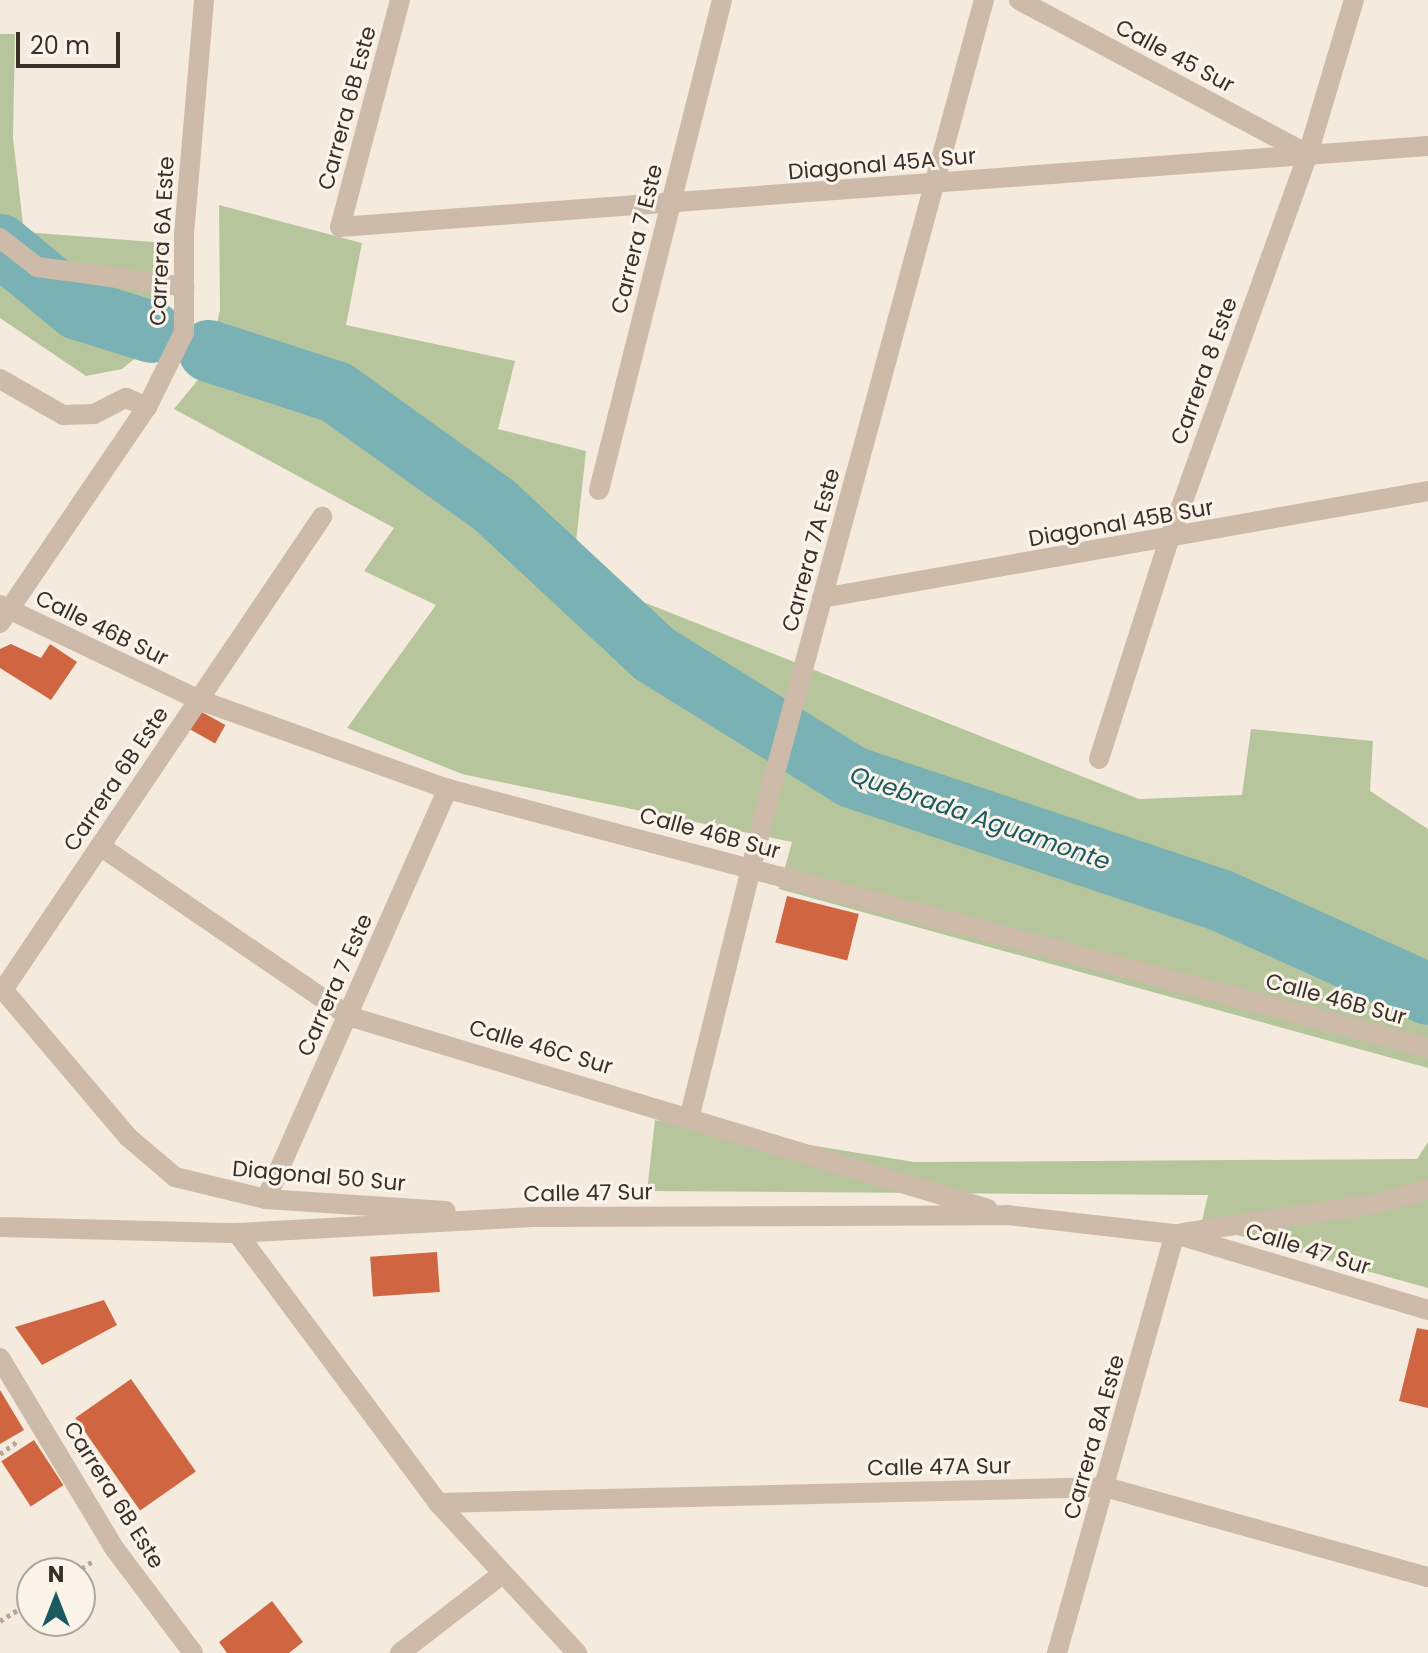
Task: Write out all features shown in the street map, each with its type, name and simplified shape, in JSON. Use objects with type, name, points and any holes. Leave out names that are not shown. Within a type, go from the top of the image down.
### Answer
[{"type":"street","name":"Carrera 6A Este","points":[[3,613],[147,407],[184,332],[204,0]]},
{"type":"street","name":"Carrera 6B Este","points":[[340,227],[400,0]]},
{"type":"street","name":"Carrera 7 Este","points":[[599,490],[722,0]]},
{"type":"street","name":"Carrera 7A Este","points":[[690,1115],[769,795],[938,184],[984,0]]},
{"type":"street","name":"Calle 45 Sur","points":[[1019,0],[1308,154]]},
{"type":"street","name":"Carrera 8 Este","points":[[1099,759],[1169,540],[1308,154],[1354,0]]},
{"type":"street","name":"Diagonal 45A Sur","points":[[340,227],[670,205],[1428,146]]},
{"type":"street","points":[[0,238],[37,267],[185,287]]},
{"type":"street","points":[[0,379],[63,415],[94,414],[126,398],[147,407]]},
{"type":"street","name":"Diagonal 45B Sur","points":[[822,598],[1169,540],[1428,491]]},
{"type":"street","name":"Carrera 6B Este","points":[[2,988],[322,517]]},
{"type":"street","name":"Calle 46B Sur","points":[[3,613],[199,700],[448,789],[1428,1048]]},
{"type":"street","name":"Carrera 7 Este","points":[[266,1199],[448,789]]},
{"type":"street","name":"Calle 46C Sur","points":[[100,846],[348,1016],[690,1115],[1007,1215]]},
{"type":"street","name":"Diagonal 50 Sur","points":[[2,988],[155,1163],[196,1185],[266,1199],[530,1217]]},
{"type":"street","name":"Calle 47 Sur","points":[[1175,1234],[1379,1203],[1428,1189]]},
{"type":"street","name":"Calle 47 Sur","points":[[0,1227],[237,1233],[530,1217],[1007,1215],[1175,1234],[1428,1310]]},
{"type":"street","points":[[237,1233],[438,1503],[501,1575],[577,1653]]},
{"type":"street","name":"Carrera 8A Este","points":[[1057,1653],[1175,1234]]},
{"type":"street","name":"Carrera 6B Este","points":[[0,1358],[114,1548],[193,1653]]},
{"type":"street","name":"Calle 47A Sur","points":[[438,1503],[1105,1487],[1428,1577]]},
{"type":"street","points":[[400,1653],[501,1575]]},
{"type":"green space","points":[[0,34],[15,34],[13,138],[24,232],[166,243],[153,344],[122,369],[86,376],[0,318]]},
{"type":"green space","points":[[219,205],[362,243],[346,325],[515,361],[498,429],[586,451],[574,560],[603,586],[1139,799],[1242,795],[1251,729],[1373,741],[1370,791],[1428,829],[1428,1068],[779,889],[792,842],[462,774],[347,728],[436,605],[364,571],[394,528],[174,409],[206,370],[220,310]]},
{"type":"green space","points":[[655,1120],[914,1162],[1417,1159],[1428,1142],[1428,1288],[1201,1225],[1208,1195],[647,1191]]},
{"type":"building","points":[[11,644],[41,658],[50,644],[77,662],[51,700],[0,668],[0,649]]},
{"type":"building","points":[[200,711],[225,725],[215,743],[190,729]]},
{"type":"building","points":[[787,896],[859,914],[847,960],[775,943]]},
{"type":"building","points":[[437,1252],[440,1292],[373,1297],[370,1257]]},
{"type":"building","points":[[104,1300],[117,1325],[42,1365],[15,1327]]},
{"type":"building","points":[[1417,1328],[1428,1330],[1428,1408],[1399,1401]]},
{"type":"building","points":[[131,1379],[196,1472],[140,1511],[75,1418]]},
{"type":"building","points":[[0,1390],[24,1430],[0,1444]]},
{"type":"building","points":[[34,1440],[63,1485],[31,1507],[1,1461]]},
{"type":"building","points":[[272,1601],[303,1642],[289,1653],[227,1653],[219,1642]]},
{"type":"waterway","points":[[0,245],[78,309],[152,332]]},
{"type":"waterway","name":"Quebrada Aguamonte","points":[[209,351],[336,392],[495,506],[654,654],[852,777],[1220,900],[1428,994]]}]
